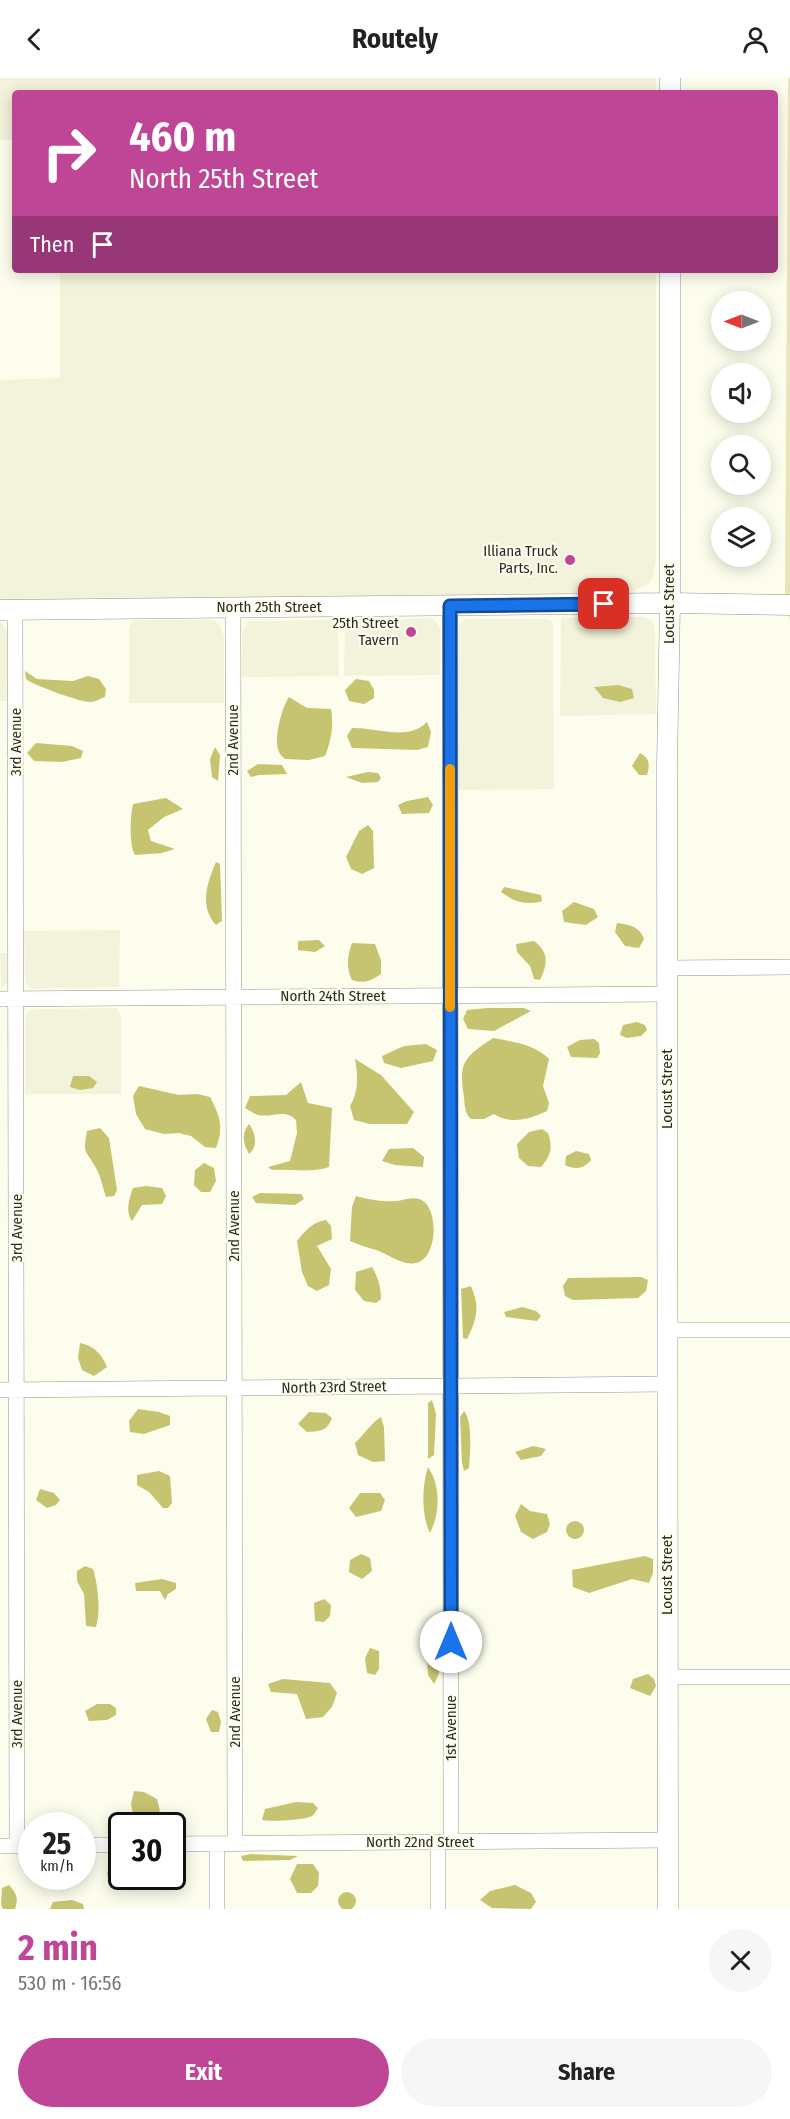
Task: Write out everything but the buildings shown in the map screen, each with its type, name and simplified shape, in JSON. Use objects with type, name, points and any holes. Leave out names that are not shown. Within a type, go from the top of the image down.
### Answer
[{"type":"street","name":"Locust Street","points":[[668,1909],[667,764],[670,603],[670,273]]},
{"type":"street","name":"North 25th Street","points":[[8,610],[670,603],[790,604]]},
{"type":"street","name":"1st Avenue","points":[[438,1909],[444,1842],[451,1386],[450,606]]},
{"type":"street","name":"2nd Avenue","points":[[233,608],[235,1844]]},
{"type":"street","name":"3rd Avenue","points":[[8,610],[16,999],[17,1390],[23,1812]]},
{"type":"street","points":[[667,968],[790,967]]},
{"type":"street","name":"North 24th Street","points":[[0,999],[667,994]]},
{"type":"street","points":[[667,1330],[790,1330]]},
{"type":"street","name":"North 23rd Street","points":[[0,1390],[667,1384]]},
{"type":"street","points":[[668,1677],[790,1677]]},
{"type":"street","name":"North 22nd Street","points":[[186,1844],[668,1840]]},
{"type":"street","points":[[217,1844],[217,1909]]},
{"type":"street","points":[[0,1846],[18,1846]]},
{"type":"shaded area","points":[[0,78],[656,78],[656,90],[12,90],[12,140],[0,140]]},
{"type":"shaded area","points":[[60,273],[656,273],[656,560],[653,577],[649,583],[634,591],[581,592],[523,598],[0,603],[0,380],[60,378]]},
{"type":"shaded area","points":[[642,617],[650,620],[655,626],[656,714],[560,716],[561,620],[563,618]]},
{"type":"shaded area","points":[[431,618],[440,628],[440,675],[344,676],[345,620]]},
{"type":"shaded area","points":[[466,619],[548,619],[553,622],[554,789],[458,790],[458,629],[459,624]]},
{"type":"shaded area","points":[[135,620],[213,620],[219,624],[224,636],[224,703],[129,703],[129,628]]},
{"type":"shaded area","points":[[330,620],[338,628],[339,676],[242,677],[242,630],[249,621]]},
{"type":"shaded area","points":[[0,623],[7,632],[7,701],[0,701]]},
{"type":"shaded area","points":[[25,671],[37,679],[73,681],[88,676],[99,679],[106,689],[105,697],[86,702],[68,697],[30,682],[26,679]]},
{"type":"shaded area","points":[[356,679],[369,681],[374,690],[374,698],[364,704],[349,701],[345,690]]},
{"type":"shaded area","points":[[618,685],[632,689],[634,698],[620,702],[603,698],[594,687]]},
{"type":"shaded area","points":[[289,697],[307,708],[331,709],[331,733],[325,756],[309,760],[285,759],[279,753],[278,732],[281,716]]},
{"type":"shaded area","points":[[427,722],[431,732],[428,747],[417,750],[352,748],[347,736],[352,728],[401,732],[419,728]]},
{"type":"shaded area","points":[[36,743],[72,746],[83,751],[81,758],[62,762],[34,761],[27,753]]},
{"type":"shaded area","points":[[215,747],[220,755],[218,781],[212,777],[210,759]]},
{"type":"shaded area","points":[[640,753],[646,757],[648,762],[647,775],[639,775],[632,766]]},
{"type":"shaded area","points":[[258,764],[282,765],[287,774],[251,777],[247,771]]},
{"type":"shaded area","points":[[368,772],[378,773],[381,778],[378,782],[362,783],[346,777]]},
{"type":"shaded area","points":[[428,797],[433,805],[429,813],[402,814],[398,805]]},
{"type":"shaded area","points":[[166,798],[183,809],[164,817],[148,830],[151,841],[175,849],[162,853],[135,855],[131,831],[133,804]]},
{"type":"shaded area","points":[[368,825],[373,831],[374,868],[362,874],[351,869],[346,857],[359,831]]},
{"type":"shaded area","points":[[216,862],[220,864],[222,921],[216,925],[208,910],[206,894]]},
{"type":"shaded area","points":[[504,887],[541,895],[542,901],[526,903],[515,900],[501,892]]},
{"type":"shaded area","points":[[574,902],[594,909],[598,917],[586,925],[564,922],[562,911]]},
{"type":"shaded area","points":[[617,923],[640,931],[644,939],[639,948],[625,946],[615,932]]},
{"type":"shaded area","points":[[120,930],[119,987],[33,989],[25,983],[24,931]]},
{"type":"shaded area","points":[[319,940],[325,946],[315,952],[298,950],[298,941]]},
{"type":"shaded area","points":[[534,941],[542,949],[546,959],[540,980],[534,979],[530,966],[517,952],[516,944]]},
{"type":"shaded area","points":[[352,943],[375,944],[381,960],[381,974],[367,981],[352,980],[348,962]]},
{"type":"shaded area","points":[[0,953],[7,953],[7,984],[1,989]]},
{"type":"shaded area","points":[[117,1008],[121,1016],[121,1094],[25,1094],[25,1018],[27,1013],[35,1009]]},
{"type":"shaded area","points":[[524,1008],[531,1011],[494,1031],[468,1029],[463,1019],[467,1010]]},
{"type":"shaded area","points":[[637,1022],[645,1025],[647,1030],[641,1036],[627,1038],[620,1035],[623,1025]]},
{"type":"shaded area","points":[[493,1038],[530,1047],[549,1059],[543,1086],[549,1103],[547,1111],[521,1120],[507,1119],[494,1114],[484,1119],[471,1119],[465,1109],[462,1085],[463,1068],[476,1050]]},
{"type":"shaded area","points":[[594,1039],[599,1043],[600,1053],[597,1058],[571,1057],[567,1047],[580,1040]]},
{"type":"shaded area","points":[[426,1044],[437,1050],[433,1061],[401,1068],[384,1063],[382,1056],[404,1046]]},
{"type":"shaded area","points":[[355,1059],[381,1075],[414,1112],[407,1124],[370,1124],[354,1120],[350,1106],[357,1083]]},
{"type":"shaded area","points":[[73,1076],[89,1076],[97,1082],[93,1088],[80,1090],[70,1087]]},
{"type":"shaded area","points":[[301,1082],[308,1103],[332,1108],[329,1167],[308,1170],[272,1170],[268,1167],[290,1161],[297,1133],[296,1120],[292,1116],[283,1114],[258,1115],[245,1108],[250,1096],[286,1095]]},
{"type":"shaded area","points":[[139,1086],[179,1095],[197,1094],[210,1097],[220,1122],[220,1134],[216,1148],[205,1147],[191,1136],[179,1133],[164,1134],[145,1129],[136,1114],[133,1096]]},
{"type":"shaded area","points":[[249,1124],[255,1140],[254,1148],[249,1154],[244,1139]]},
{"type":"shaded area","points":[[100,1128],[109,1138],[117,1190],[114,1196],[106,1197],[98,1171],[85,1149],[87,1131]]},
{"type":"shaded area","points":[[542,1129],[548,1133],[550,1138],[549,1155],[541,1167],[528,1166],[519,1158],[517,1144],[529,1132]]},
{"type":"shaded area","points":[[413,1148],[424,1157],[423,1167],[395,1165],[382,1161],[389,1149]]},
{"type":"shaded area","points":[[576,1151],[589,1154],[591,1160],[579,1168],[565,1165],[566,1156]]},
{"type":"shaded area","points":[[204,1163],[214,1168],[216,1181],[210,1192],[201,1192],[194,1185],[195,1170]]},
{"type":"shaded area","points":[[146,1186],[162,1188],[166,1196],[162,1204],[142,1205],[132,1221],[128,1209],[133,1188]]},
{"type":"shaded area","points":[[260,1193],[301,1194],[304,1199],[295,1205],[256,1203],[252,1197]]},
{"type":"shaded area","points":[[356,1196],[386,1201],[417,1198],[426,1203],[433,1220],[434,1230],[433,1241],[425,1258],[419,1262],[408,1263],[350,1241],[352,1207]]},
{"type":"shaded area","points":[[326,1220],[331,1226],[332,1239],[317,1246],[331,1269],[329,1285],[317,1291],[308,1286],[302,1272],[297,1241],[306,1230]]},
{"type":"shaded area","points":[[372,1267],[377,1278],[381,1299],[376,1303],[364,1301],[355,1290],[356,1272]]},
{"type":"shaded area","points":[[641,1277],[648,1280],[646,1291],[638,1298],[573,1300],[565,1296],[563,1286],[568,1278]]},
{"type":"shaded area","points":[[471,1286],[476,1300],[476,1313],[467,1339],[463,1338],[461,1289]]},
{"type":"shaded area","points":[[522,1307],[536,1311],[541,1316],[537,1321],[506,1317],[504,1312]]},
{"type":"shaded area","points":[[80,1343],[97,1351],[107,1367],[94,1376],[82,1370],[78,1358]]},
{"type":"shaded area","points":[[432,1400],[436,1414],[434,1455],[428,1459],[428,1403]]},
{"type":"shaded area","points":[[138,1409],[170,1416],[170,1425],[144,1434],[130,1432],[129,1421]]},
{"type":"shaded area","points":[[464,1411],[469,1422],[470,1438],[469,1468],[464,1471],[460,1417]]},
{"type":"shaded area","points":[[309,1412],[326,1413],[332,1418],[323,1430],[307,1432],[298,1424]]},
{"type":"shaded area","points":[[381,1417],[384,1427],[385,1461],[373,1462],[358,1455],[355,1443]]},
{"type":"shaded area","points":[[533,1446],[546,1449],[541,1456],[521,1460],[515,1452]]},
{"type":"shaded area","points":[[428,1467],[435,1483],[438,1500],[436,1517],[430,1533],[423,1500]]},
{"type":"shaded area","points":[[159,1471],[170,1476],[172,1503],[168,1508],[163,1508],[149,1492],[137,1485],[137,1475]]},
{"type":"shaded area","points":[[40,1489],[54,1493],[60,1500],[56,1505],[47,1508],[36,1500]]},
{"type":"shaded area","points":[[360,1493],[380,1493],[385,1500],[381,1511],[356,1517],[349,1508]]},
{"type":"shaded area","points":[[521,1504],[530,1511],[547,1514],[550,1524],[547,1532],[533,1539],[521,1532],[515,1516]]},
{"type":"shaded area","points":[[575,1521],[583,1526],[584,1530],[579,1538],[575,1539],[567,1534],[566,1530],[571,1522]]},
{"type":"shaded area","points":[[361,1554],[370,1558],[372,1571],[362,1579],[349,1572],[350,1560]]},
{"type":"shaded area","points":[[645,1556],[653,1559],[653,1573],[649,1583],[632,1579],[589,1593],[573,1587],[572,1570]]},
{"type":"shaded area","points":[[85,1566],[93,1569],[96,1582],[99,1606],[96,1627],[86,1626],[84,1594],[77,1581],[77,1571]]},
{"type":"shaded area","points":[[162,1579],[176,1583],[176,1589],[168,1594],[165,1600],[160,1591],[136,1591],[135,1583]]},
{"type":"shaded area","points":[[324,1599],[331,1605],[330,1616],[324,1622],[315,1621],[314,1603]]},
{"type":"shaded area","points":[[370,1648],[379,1651],[379,1669],[375,1675],[367,1673],[365,1658]]},
{"type":"shaded area","points":[[434,1652],[440,1668],[434,1684],[428,1675],[427,1660]]},
{"type":"shaded area","points":[[648,1674],[654,1679],[656,1686],[650,1696],[630,1688],[633,1679]]},
{"type":"shaded area","points":[[283,1679],[330,1683],[337,1693],[332,1707],[323,1717],[306,1719],[297,1694],[271,1692],[268,1684]]},
{"type":"shaded area","points":[[97,1704],[110,1704],[116,1708],[116,1715],[107,1720],[89,1721],[85,1711]]},
{"type":"shaded area","points":[[212,1710],[218,1712],[221,1722],[219,1732],[211,1732],[206,1719]]},
{"type":"shaded area","points":[[134,1791],[144,1792],[157,1799],[160,1811],[132,1812],[131,1804]]},
{"type":"shaded area","points":[[296,1802],[313,1803],[318,1808],[313,1815],[308,1817],[262,1820],[265,1809]]},
{"type":"shaded area","points":[[251,1854],[298,1856],[290,1860],[243,1861],[241,1856]]},
{"type":"shaded area","points":[[297,1864],[313,1864],[319,1873],[318,1886],[311,1893],[297,1893],[290,1879]]},
{"type":"shaded area","points":[[9,1885],[17,1902],[15,1909],[3,1909],[2,1888]]},
{"type":"shaded area","points":[[515,1885],[531,1893],[536,1902],[531,1909],[492,1908],[480,1900],[490,1891]]},
{"type":"shaded area","points":[[343,1892],[351,1892],[356,1897],[356,1905],[352,1909],[342,1909],[338,1905],[338,1897]]},
{"type":"shaded area","points":[[72,1900],[83,1904],[84,1909],[50,1909],[53,1902]]},
{"type":"green space","points":[[788,78],[790,78],[790,621],[785,594]]},
{"type":"slow traffic","points":[[450,769],[450,1007]]},
{"type":"place","name":"Illiana Truck Parts, Inc.","points":[[570,560]]},
{"type":"place","name":"25th Street Tavern","points":[[411,632]]},
{"type":"route","points":[[451,1642],[450,606],[604,604]]}]
